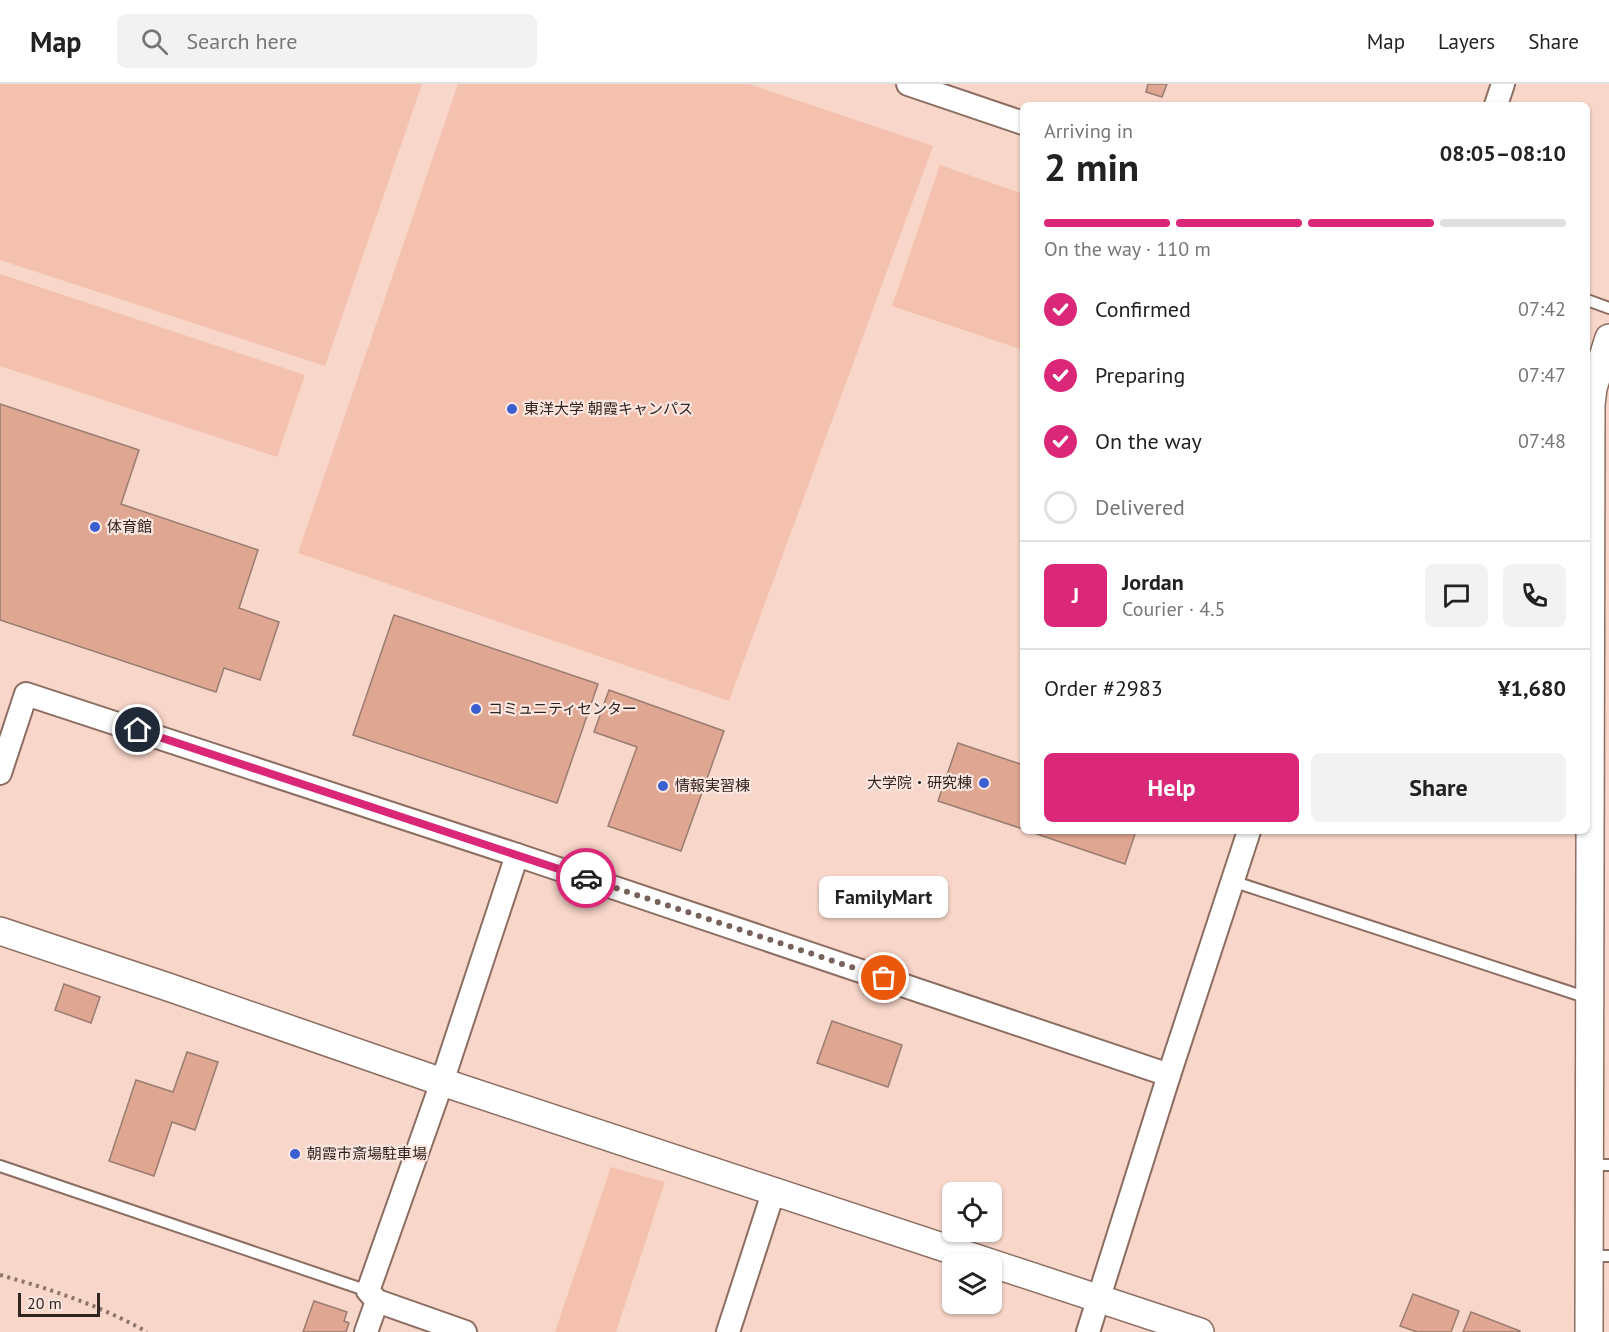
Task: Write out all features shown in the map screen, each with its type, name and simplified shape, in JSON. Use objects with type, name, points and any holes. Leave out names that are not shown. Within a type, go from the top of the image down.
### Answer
[{"type":"street","points":[[908,84],[1020,122]]},
{"type":"street","points":[[1497,102],[1503,84]]},
{"type":"street","points":[[1590,463],[1591,405],[1601,391],[1609,338]]},
{"type":"street","points":[[0,773],[27,694],[517,855],[1169,1075]]},
{"type":"street","points":[[1088,1332],[1248,834]]},
{"type":"street","points":[[1589,834],[1589,998],[1599,1165],[1599,1256],[1589,1332]]},
{"type":"street","points":[[366,1332],[372,1296],[517,855]]},
{"type":"street","points":[[0,931],[442,1082],[1200,1332]]},
{"type":"street","points":[[728,1332],[774,1190]]},
{"type":"street","points":[[372,1296],[465,1332]]},
{"type":"lane","points":[[1590,301],[1609,308]]},
{"type":"lane","points":[[1232,882],[1589,998]]},
{"type":"lane","points":[[0,1166],[372,1296]]},
{"type":"path","points":[[0,1275],[88,1304],[121,1317],[147,1332]]},
{"type":"shaded area","points":[[0,84],[422,84],[325,366],[0,260]]},
{"type":"shaded area","points":[[458,84],[749,84],[933,146],[729,701],[298,553]]},
{"type":"shaded area","points":[[940,165],[1020,193],[1020,349],[892,306]]},
{"type":"shaded area","points":[[0,274],[305,375],[277,457],[0,366]]},
{"type":"shaded area","points":[[611,1167],[665,1182],[616,1332],[555,1332]]},
{"type":"building","points":[[1148,84],[1167,84],[1162,97],[1146,92]]},
{"type":"building","name":"体育館","points":[[0,404],[139,450],[121,504],[258,550],[239,608],[279,622],[260,680],[224,668],[216,692],[0,620]]},
{"type":"building","name":"コミュニティセンター","points":[[394,615],[598,684],[557,803],[353,735]]},
{"type":"building","name":"情報実習棟","points":[[609,690],[724,731],[681,851],[608,826],[637,747],[594,732]]},
{"type":"building","name":"大学院・研究棟","points":[[958,743],[1020,764],[1020,828],[938,801]]},
{"type":"building","points":[[1037,834],[1135,834],[1125,864]]},
{"type":"building","points":[[64,984],[100,997],[91,1023],[55,1010]]},
{"type":"building","points":[[832,1021],[902,1045],[888,1087],[817,1063]]},
{"type":"building","points":[[187,1052],[218,1062],[195,1130],[172,1122],[154,1176],[109,1161],[136,1080],[173,1092]]},
{"type":"building","points":[[1413,1294],[1459,1311],[1451,1332],[1417,1332],[1400,1326]]},
{"type":"building","points":[[314,1301],[347,1312],[344,1321],[349,1323],[346,1332],[303,1332]]},
{"type":"building","points":[[1471,1312],[1520,1331],[1520,1332],[1463,1332]]},
{"type":"way so far","points":[[586,878],[884,978]]},
{"type":"place","name":"東洋大学 朝霞キャンパス","points":[[512,409]]},
{"type":"place","name":"体育館","points":[[95,527]]},
{"type":"place","name":"コミュニティセンター","points":[[476,709]]},
{"type":"place","name":"大学院・研究棟","points":[[984,783]]},
{"type":"place","name":"情報実習棟","points":[[663,786]]},
{"type":"place","name":"FamilyMart","points":[[884,978]]},
{"type":"place","name":"朝霞市斎場駐車場","points":[[295,1154]]},
{"type":"route","points":[[138,730],[586,878]]}]
